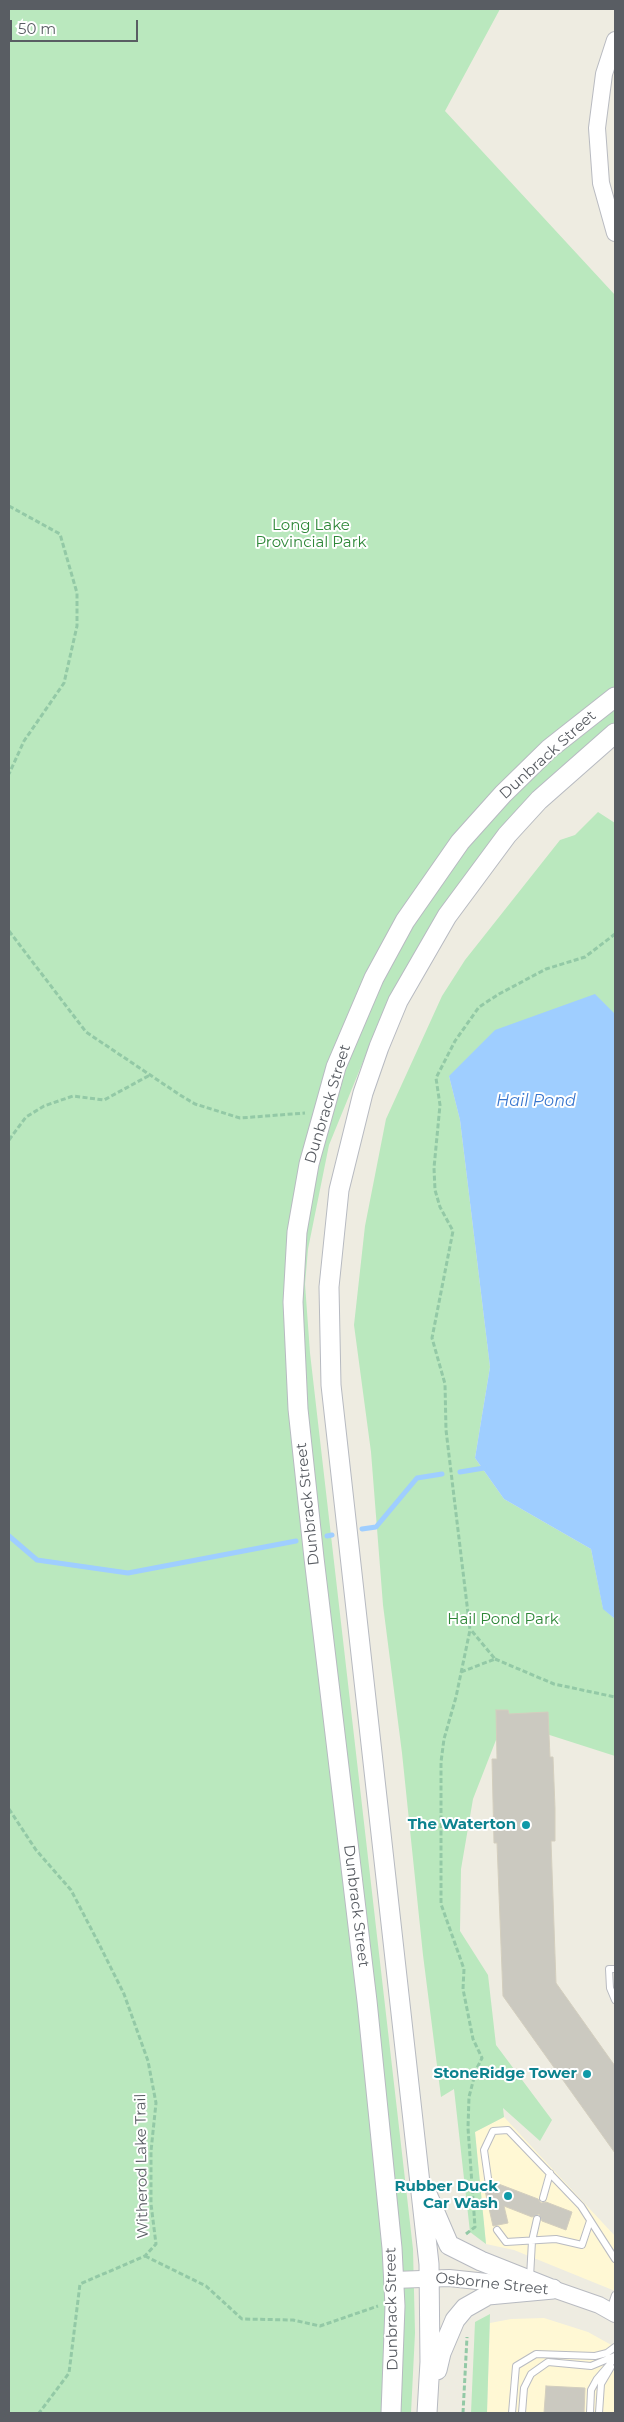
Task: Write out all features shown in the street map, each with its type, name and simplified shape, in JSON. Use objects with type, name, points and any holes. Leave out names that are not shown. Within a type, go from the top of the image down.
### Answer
[{"type":"main road","name":"Dunbrack Street","points":[[391,2413],[395,2306],[394,2280],[367,2001],[314,1558],[295,1374],[293,1302],[298,1232],[307,1172],[322,1112],[348,1037],[374,978],[405,921],[440,868],[481,818],[526,771],[573,728],[615,697]]},
{"type":"main road","name":"Dunbrack Street","points":[[428,2413],[430,2277],[422,2183],[376,1801],[331,1386],[329,1287],[339,1190],[363,1093],[379,1047],[398,1001],[447,916],[507,835],[533,807],[615,733]]},
{"type":"main road","points":[[422,2183],[449,2245],[481,2261],[553,2289]]},
{"type":"main road","points":[[428,2413],[441,2353],[455,2320],[465,2308],[488,2295],[553,2289]]},
{"type":"street","points":[[615,40],[601,87],[597,128],[601,183],[615,233]]},
{"type":"street","name":"Osborne Street","points":[[394,2280],[430,2277],[553,2289],[612,2312]]},
{"type":"lane","points":[[615,1968],[609,1969],[610,1988],[615,2000]]},
{"type":"lane","points":[[489,2185],[484,2150],[493,2131],[508,2130],[581,2206],[615,2260]]},
{"type":"lane","points":[[543,2198],[550,2173]]},
{"type":"lane","points":[[530,2280],[532,2241],[537,2219]]},
{"type":"lane","points":[[497,2230],[506,2242],[556,2239],[582,2245],[590,2221]]},
{"type":"lane","points":[[612,2312],[615,2295]]},
{"type":"lane","points":[[512,2413],[516,2366],[536,2354],[595,2356],[615,2347]]},
{"type":"lane","points":[[522,2413],[524,2388],[527,2381],[531,2374],[548,2362],[590,2366],[615,2357]]},
{"type":"lane","points":[[590,2413],[591,2390],[597,2379],[615,2357]]},
{"type":"lane","points":[[599,2413],[601,2384],[615,2357]]},
{"type":"path","points":[[9,506],[60,534],[77,593],[77,626],[64,683],[24,741],[9,774]]},
{"type":"path","points":[[9,932],[86,1032],[195,1104],[240,1118],[322,1112]]},
{"type":"path","points":[[449,2245],[475,2227],[468,2128],[469,2097],[476,2070],[482,2058],[473,2039],[463,1990],[464,1969],[459,1950],[451,1935],[441,1904],[440,1762],[470,1630],[446,1430],[445,1384],[432,1338],[453,1230],[440,1207],[435,1190],[434,1168],[440,1105],[436,1078],[454,1041],[479,1008],[499,994],[546,969],[585,957],[615,934]]},
{"type":"path","points":[[9,1140],[26,1118],[44,1106],[73,1096],[104,1100],[150,1075]]},
{"type":"path","points":[[470,1630],[494,1659],[554,1684],[615,1697]]},
{"type":"path","points":[[460,1672],[494,1659]]},
{"type":"path","name":"Witherod Lake Trail","points":[[9,1809],[36,1850],[71,1890],[124,1994],[148,2061],[156,2103],[151,2151],[151,2204],[156,2244],[145,2256],[80,2284],[69,2373],[39,2413]]},
{"type":"path","points":[[145,2256],[206,2286],[242,2319],[293,2320],[320,2326],[378,2306],[395,2306]]},
{"type":"path","points":[[463,2413],[467,2340],[465,2308]]},
{"type":"shaded area","points":[[504,2117],[615,2236],[615,2291],[514,2250],[486,2244],[475,2132]]},
{"type":"shaded area","points":[[544,2318],[588,2332],[615,2347],[614,2413],[487,2413],[490,2323],[511,2319]]},
{"type":"green space","name":"Long Lake Provincial Park","points":[[9,9],[500,9],[445,111],[615,295],[615,729],[541,793],[369,1047],[329,1145],[308,1249],[305,1284],[310,1353],[413,2249],[415,2333],[411,2413],[9,2413]]},
{"type":"green space","name":"Hail Pond Park","points":[[598,812],[615,823],[615,1014],[449,1076],[460,1120],[490,1367],[475,1458],[504,1499],[591,1549],[603,1608],[615,1619],[615,1756],[534,1730],[496,1740],[473,1799],[461,1869],[460,1931],[488,1975],[496,2045],[552,2120],[540,2141],[503,2108],[504,2117],[475,2132],[486,2244],[470,2232],[454,2089],[441,2097],[423,1955],[402,1753],[383,1605],[371,1452],[354,1325],[365,1226],[386,1119],[442,996],[465,960],[560,840],[575,835]]},
{"type":"green space","points":[[490,2314],[487,2413],[471,2413],[475,2322]]},
{"type":"water","name":"Hail Pond","points":[[595,994],[615,1014],[615,1619],[603,1609],[591,1549],[504,1499],[475,1458],[490,1367],[460,1120],[449,1076],[495,1030]]},
{"type":"building","points":[[496,1710],[508,1710],[509,1714],[548,1712],[550,1757],[553,1757],[555,1808],[555,1841],[551,1841],[556,1983],[615,2066],[615,2153],[503,1996],[497,1843],[494,1843],[492,1759],[497,1759]]},
{"type":"building","name":"Rubber Duck Car Wash","points":[[496,2183],[538,2199],[541,2203],[546,2202],[572,2212],[566,2230],[542,2221],[539,2214],[532,2217],[504,2206],[508,2223],[493,2226],[484,2186],[490,2190]]},
{"type":"building","points":[[546,2386],[585,2388],[584,2413],[544,2413]]},
{"type":"waterway","points":[[460,1472],[484,1468]]},
{"type":"waterway","points":[[362,1529],[376,1527],[417,1478],[442,1474]]},
{"type":"waterway","points":[[327,1536],[332,1535]]},
{"type":"waterway","points":[[9,1536],[37,1560],[128,1573],[296,1541]]},
{"type":"place","name":"The Waterton","points":[[526,1825]]},
{"type":"place","name":"StoneRidge Tower","points":[[587,2074]]},
{"type":"place","name":"Rubber Duck Car Wash","points":[[508,2196]]}]
